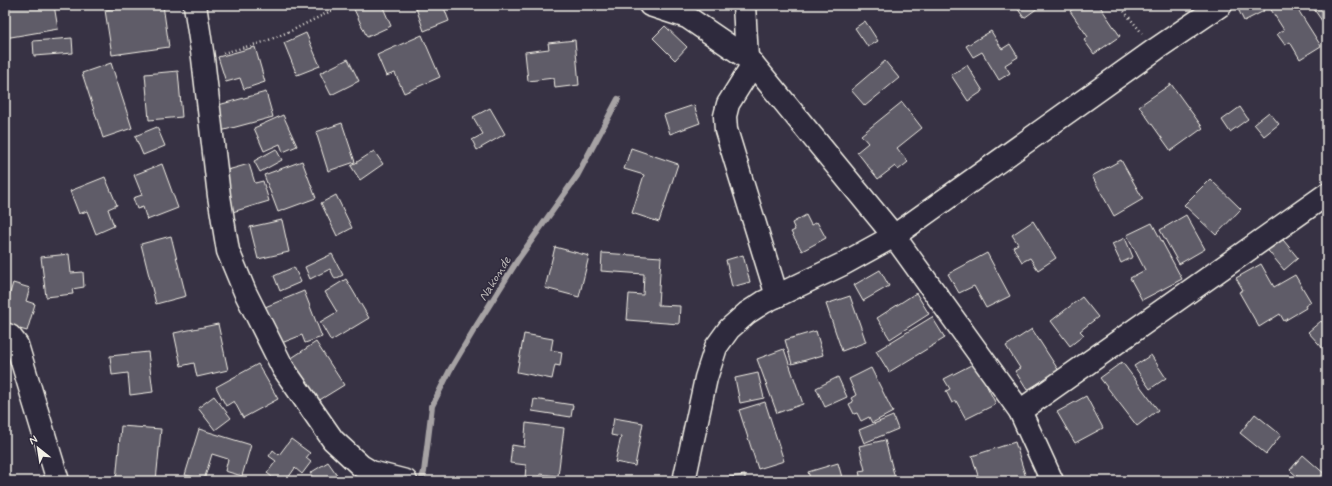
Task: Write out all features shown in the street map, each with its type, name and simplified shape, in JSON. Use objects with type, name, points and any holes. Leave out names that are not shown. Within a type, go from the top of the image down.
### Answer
[{"type":"street","points":[[195,5],[203,58],[219,196],[228,251],[245,292],[283,368],[333,440],[361,466],[371,472],[406,481]]},
{"type":"street","points":[[650,5],[687,18],[750,61],[894,236],[1020,411],[1052,481]]},
{"type":"street","points":[[744,5],[750,61],[728,104],[725,116],[726,130],[777,296]]},
{"type":"street","points":[[684,481],[706,378],[716,347],[729,329],[738,321],[764,302],[842,264],[894,236],[1220,5]]},
{"type":"street","points":[[1020,411],[1327,194]]},
{"type":"street","points":[[5,334],[10,336],[17,345],[58,481]]},
{"type":"path","points":[[203,58],[264,42],[293,30],[343,5]]},
{"type":"path","points":[[1119,5],[1156,49]]},
{"type":"building","points":[[5,5],[54,5],[58,29],[5,38]]},
{"type":"building","points":[[140,5],[163,5],[169,47],[112,55],[105,10]]},
{"type":"building","points":[[352,5],[382,5],[391,26],[367,37]]},
{"type":"building","points":[[415,5],[443,5],[449,21],[424,31]]},
{"type":"building","points":[[1015,5],[1042,5],[1024,18]]},
{"type":"building","points":[[1079,5],[1099,5],[1120,36],[1094,54],[1084,40],[1088,37],[1070,11]]},
{"type":"building","points":[[1236,5],[1261,5],[1264,11],[1244,21]]},
{"type":"building","points":[[1268,5],[1295,5],[1321,46],[1300,59],[1290,42],[1285,45],[1277,34],[1284,30]]},
{"type":"building","points":[[1311,5],[1327,5],[1327,28]]},
{"type":"building","points":[[865,21],[878,41],[868,47],[855,28]]},
{"type":"building","points":[[665,26],[687,47],[675,60],[653,38]]},
{"type":"building","points":[[991,31],[1002,49],[1010,44],[1018,57],[1005,65],[1010,73],[999,80],[982,52],[973,57],[966,46]]},
{"type":"building","points":[[306,33],[320,66],[297,75],[284,43]]},
{"type":"building","points":[[422,35],[440,77],[404,93],[395,73],[386,76],[377,55]]},
{"type":"building","points":[[72,38],[73,53],[34,56],[33,41]]},
{"type":"building","points":[[575,40],[579,85],[555,88],[554,78],[528,81],[525,52],[549,49],[548,43]]},
{"type":"building","points":[[255,47],[265,82],[244,89],[240,78],[226,82],[218,57]]},
{"type":"building","points":[[348,59],[359,81],[331,95],[320,73]]},
{"type":"building","points":[[885,61],[899,78],[865,106],[851,90]]},
{"type":"building","points":[[111,63],[132,128],[103,138],[82,73]]},
{"type":"building","points":[[967,65],[983,91],[968,101],[951,75]]},
{"type":"building","points":[[178,71],[182,117],[149,120],[145,74]]},
{"type":"building","points":[[1171,84],[1203,128],[1171,151],[1139,106]]},
{"type":"building","points":[[266,92],[273,117],[217,132],[211,107]]},
{"type":"building","points":[[902,102],[922,128],[897,148],[908,162],[898,170],[895,166],[878,179],[857,152],[868,143],[861,135]]},
{"type":"building","points":[[694,105],[700,123],[670,134],[664,115]]},
{"type":"building","points":[[1240,107],[1248,119],[1230,132],[1222,120]]},
{"type":"building","points":[[490,108],[505,134],[477,150],[472,140],[483,134],[473,117]]},
{"type":"building","points":[[1269,112],[1279,124],[1264,136],[1254,124]]},
{"type":"building","points":[[283,115],[297,146],[283,152],[280,144],[264,151],[254,128]]},
{"type":"building","points":[[342,123],[355,162],[328,171],[316,132]]},
{"type":"building","points":[[157,127],[165,146],[143,155],[135,136]]},
{"type":"building","points":[[631,148],[678,164],[659,222],[632,213],[644,175],[624,169]]},
{"type":"building","points":[[276,149],[282,160],[260,172],[254,161]]},
{"type":"building","points":[[374,151],[383,164],[360,180],[351,166]]},
{"type":"building","points":[[1121,160],[1143,199],[1114,216],[1092,176]]},
{"type":"building","points":[[302,161],[316,198],[278,212],[264,175]]},
{"type":"building","points":[[162,164],[178,208],[147,220],[143,207],[137,209],[133,198],[142,195],[134,175]]},
{"type":"building","points":[[249,164],[255,183],[263,181],[269,201],[229,213],[217,173]]},
{"type":"building","points":[[105,177],[117,205],[108,209],[114,226],[96,234],[87,211],[79,214],[70,191]]},
{"type":"building","points":[[1210,179],[1241,209],[1216,235],[1184,205]]},
{"type":"building","points":[[336,195],[352,228],[337,236],[321,203]]},
{"type":"building","points":[[806,215],[811,225],[817,222],[826,238],[802,251],[791,232],[795,230],[792,223]]},
{"type":"building","points":[[1186,215],[1205,249],[1179,264],[1160,230]]},
{"type":"building","points":[[282,220],[289,252],[258,259],[250,227]]},
{"type":"building","points":[[1033,221],[1056,258],[1038,270],[1030,258],[1022,262],[1013,247],[1018,244],[1012,235]]},
{"type":"building","points":[[1152,223],[1182,279],[1142,300],[1130,278],[1145,270],[1127,235]]},
{"type":"building","points":[[1279,235],[1298,258],[1284,270],[1265,247]]},
{"type":"building","points":[[171,236],[186,296],[156,304],[141,244]]},
{"type":"building","points":[[1125,238],[1133,257],[1121,263],[1112,244]]},
{"type":"building","points":[[555,247],[589,256],[579,297],[545,288]]},
{"type":"building","points":[[602,253],[661,257],[658,305],[680,306],[679,324],[627,320],[629,294],[643,295],[644,274],[601,271]]},
{"type":"building","points":[[987,253],[1010,296],[986,308],[974,286],[959,293],[948,274]]},
{"type":"building","points":[[69,254],[71,273],[83,272],[84,287],[72,289],[73,294],[46,297],[41,257]]},
{"type":"building","points":[[332,254],[343,275],[335,279],[330,269],[310,279],[305,267]]},
{"type":"building","points":[[743,255],[750,282],[732,287],[726,260]]},
{"type":"building","points":[[1261,264],[1274,287],[1295,275],[1311,302],[1305,306],[1306,308],[1284,321],[1280,314],[1259,327],[1239,292],[1243,290],[1236,278]]},
{"type":"building","points":[[294,267],[301,282],[280,291],[274,276]]},
{"type":"building","points":[[880,270],[889,286],[863,301],[854,285]]},
{"type":"building","points":[[346,279],[369,318],[331,341],[320,322],[337,312],[325,292]]},
{"type":"building","points":[[13,283],[30,288],[26,301],[35,304],[27,331],[5,325],[5,295],[9,296]]},
{"type":"building","points":[[304,291],[322,337],[305,343],[302,335],[279,344],[265,307]]},
{"type":"building","points":[[916,293],[929,314],[890,339],[877,318]]},
{"type":"building","points":[[850,296],[866,342],[842,351],[826,304]]},
{"type":"building","points":[[1082,297],[1098,317],[1080,331],[1084,335],[1070,346],[1051,321]]},
{"type":"building","points":[[932,317],[945,338],[889,372],[876,351]]},
{"type":"building","points":[[1321,321],[1327,327],[1327,353],[1308,332]]},
{"type":"building","points":[[218,324],[228,370],[197,377],[194,363],[181,366],[174,333]]},
{"type":"building","points":[[1032,329],[1059,371],[1027,390],[1015,371],[1020,368],[1006,346]]},
{"type":"building","points":[[816,331],[823,355],[792,364],[785,340]]},
{"type":"building","points":[[524,334],[553,339],[551,350],[562,352],[560,366],[555,365],[552,379],[517,372]]},
{"type":"building","points":[[316,342],[344,385],[318,401],[290,359]]},
{"type":"building","points":[[784,349],[803,404],[777,413],[757,359]]},
{"type":"building","points":[[148,352],[153,392],[130,395],[128,373],[112,375],[110,356]]},
{"type":"building","points":[[1151,355],[1166,378],[1150,389],[1134,366]]},
{"type":"building","points":[[1122,362],[1158,410],[1137,426],[1100,378]]},
{"type":"building","points":[[975,363],[996,404],[966,419],[956,401],[952,403],[946,391],[950,389],[944,379]]},
{"type":"building","points":[[258,364],[278,399],[243,418],[234,401],[226,406],[216,387]]},
{"type":"building","points":[[871,368],[893,412],[872,423],[869,417],[861,421],[857,413],[854,414],[849,404],[853,402],[851,398],[856,395],[849,379]]},
{"type":"building","points":[[758,373],[764,398],[740,403],[735,378]]},
{"type":"building","points":[[838,377],[847,397],[825,407],[816,388]]},
{"type":"building","points":[[214,396],[231,418],[215,430],[198,408]]},
{"type":"building","points":[[1086,396],[1103,428],[1075,443],[1057,412]]},
{"type":"building","points":[[534,399],[573,405],[571,417],[532,411]]},
{"type":"building","points":[[765,402],[784,461],[758,469],[739,410]]},
{"type":"building","points":[[1255,414],[1281,435],[1266,454],[1240,433]]},
{"type":"building","points":[[893,416],[898,429],[864,443],[859,430]]},
{"type":"building","points":[[614,418],[643,423],[635,466],[615,462],[621,437],[611,435]]},
{"type":"building","points":[[526,423],[564,428],[558,476],[540,474],[539,479],[525,478],[526,465],[510,463],[512,445],[524,447]]},
{"type":"building","points":[[121,426],[161,429],[156,481],[116,481]]},
{"type":"building","points":[[199,429],[251,445],[242,476],[225,471],[228,459],[212,454],[204,480],[185,475]]},
{"type":"building","points":[[291,439],[310,453],[306,458],[311,462],[302,474],[295,468],[286,481],[277,481],[267,473],[276,461],[269,456],[273,450],[279,455]]},
{"type":"building","points":[[885,440],[895,478],[883,481],[861,481],[859,471],[865,470],[859,446]]},
{"type":"building","points":[[1015,442],[1027,481],[988,481],[987,477],[979,479],[972,456]]},
{"type":"building","points":[[1303,455],[1327,476],[1327,481],[1302,481],[1290,470]]},
{"type":"building","points":[[328,462],[340,479],[337,481],[311,481],[314,479],[310,473]]},
{"type":"building","points":[[838,463],[843,481],[811,481],[808,472]]},
{"type":"building","points":[[745,475],[745,481],[714,481],[714,479]]},
{"type":"waterway","name":"Nakonde","points":[[421,481],[424,472],[432,406],[450,370],[519,258],[577,176],[618,99]]}]
